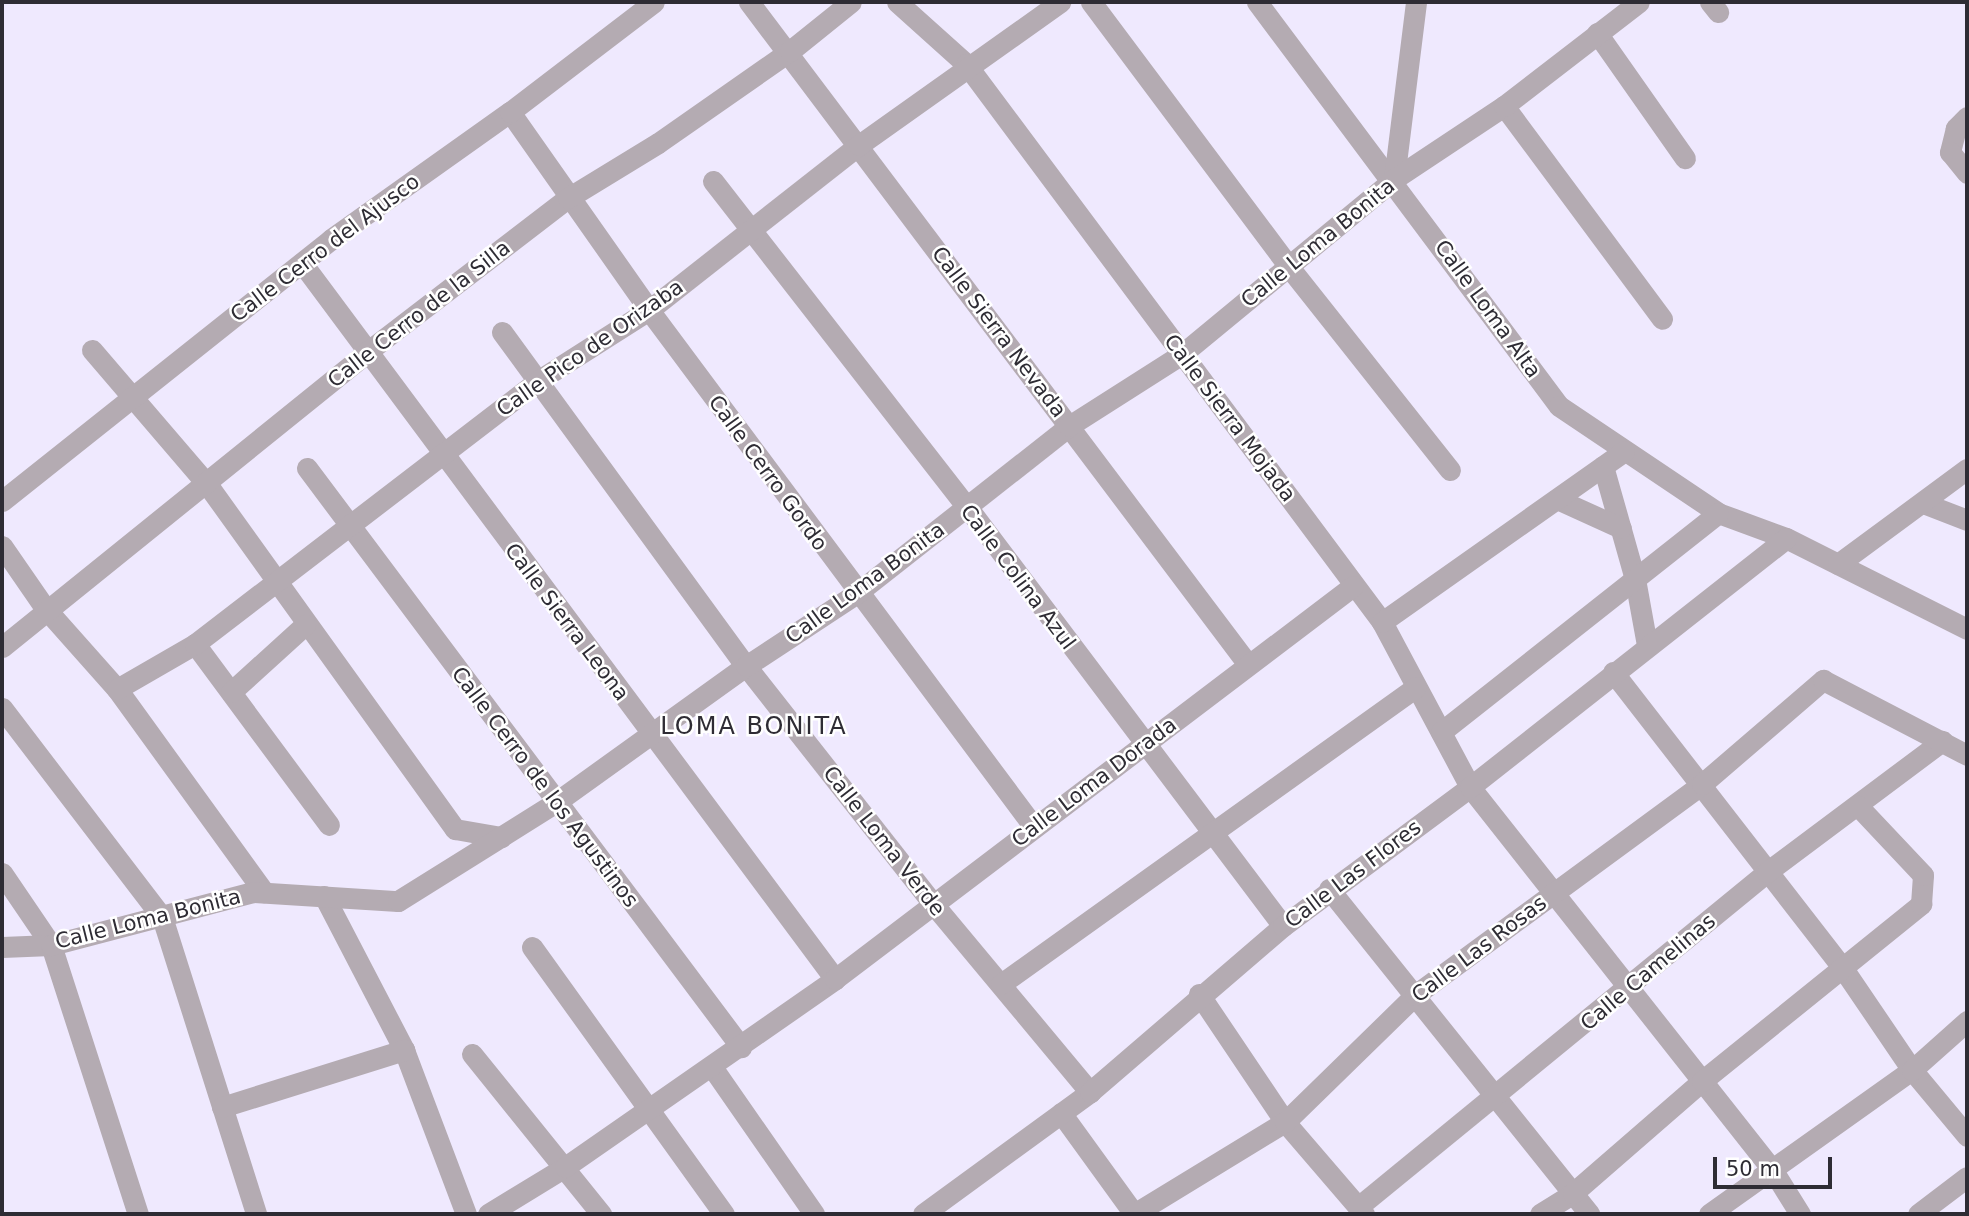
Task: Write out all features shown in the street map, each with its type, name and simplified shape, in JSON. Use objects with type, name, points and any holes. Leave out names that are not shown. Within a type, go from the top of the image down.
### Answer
[{"type":"street","name":"Calle Cerro del Ajusco","points":[[2,500],[302,263],[510,112],[654,2]]},
{"type":"street","name":"Calle Sierra Nevada","points":[[749,2],[790,51],[1247,663]]},
{"type":"street","name":"Calle Cerro de la Silla","points":[[2,647],[45,608],[207,484],[367,352],[568,198],[658,143],[790,51],[851,2]]},
{"type":"street","name":"Calle Sierra Mojada","points":[[897,2],[924,30],[966,64],[1382,622],[1470,787],[1772,1168],[1800,1214]]},
{"type":"street","name":"Calle Pico de Orizaba","points":[[117,689],[195,644],[539,380],[649,310],[966,64],[1060,2]]},
{"type":"street","points":[[1091,2],[1289,267],[1450,470]]},
{"type":"street","name":"Calle Loma Alta","points":[[1257,2],[1394,179],[1559,406],[1718,513],[1786,538],[1967,629]]},
{"type":"street","points":[[1394,179],[1416,2]]},
{"type":"street","name":"Calle Loma Bonita","points":[[2,947],[51,945],[264,892],[398,901],[555,803],[653,737],[746,666],[857,593],[1069,426],[1182,354],[1394,179],[1504,106],[1639,2]]},
{"type":"street","points":[[1597,33],[1685,158]]},
{"type":"street","points":[[1504,106],[1662,319]]},
{"type":"street","name":"Calle Cerro Gordo","points":[[510,112],[649,310],[857,593],[1034,827]]},
{"type":"street","points":[[1967,117],[1956,128],[1950,152],[1967,173]]},
{"type":"street","name":"Calle Colina Azul","points":[[713,181],[753,228],[968,508],[1143,746],[1283,926]]},
{"type":"street","name":"Calle Sierra Leona","points":[[302,263],[835,979]]},
{"type":"street","name":"Calle Loma Verde","points":[[502,332],[746,666],[934,905],[1090,1092]]},
{"type":"street","points":[[92,350],[207,484],[305,625],[455,829],[501,837]]},
{"type":"street","points":[[1382,622],[1624,451]]},
{"type":"street","points":[[1603,466],[1635,579],[1647,645]]},
{"type":"street","name":"Calle Cerro de los Agustinos","points":[[307,468],[555,803],[741,1047]]},
{"type":"street","points":[[1838,564],[1967,469]]},
{"type":"street","points":[[1557,499],[1621,528]]},
{"type":"street","points":[[1923,503],[1967,520]]},
{"type":"street","points":[[1441,732],[1718,513]]},
{"type":"street","name":"Calle Las Flores","points":[[923,1214],[1090,1092],[1199,995],[1329,889],[1470,787],[1786,538]]},
{"type":"street","points":[[2,545],[45,608],[117,689],[264,892]]},
{"type":"street","name":"Calle Loma Dorada","points":[[488,1214],[565,1167],[835,979],[1143,746],[1247,663],[1353,586]]},
{"type":"street","points":[[231,692],[305,625]]},
{"type":"street","points":[[195,644],[329,825]]},
{"type":"street","points":[[1613,672],[1844,970],[1912,1070],[1967,1136]]},
{"type":"street","name":"Calle Las Rosas","points":[[1134,1214],[1285,1122],[1415,995],[1702,784],[1824,680],[1942,741]]},
{"type":"street","points":[[1001,984],[1212,837],[1416,687]]},
{"type":"street","points":[[2,708],[162,917],[256,1214]]},
{"type":"street","points":[[1942,741],[1967,755]]},
{"type":"street","name":"Calle Camelinas","points":[[1361,1210],[1768,872],[1942,741]]},
{"type":"street","points":[[1540,1214],[1573,1193],[1702,1081],[1844,970],[1922,904],[1923,875],[1858,806]]},
{"type":"street","points":[[2,873],[51,945],[138,1214]]},
{"type":"street","points":[[1329,889],[1589,1214]]},
{"type":"street","points":[[324,896],[404,1050],[466,1214]]},
{"type":"street","points":[[532,947],[724,1214]]},
{"type":"street","points":[[1199,995],[1285,1122],[1361,1210]]},
{"type":"street","points":[[1719,1211],[1772,1168],[1912,1070],[1967,1021]]},
{"type":"street","points":[[222,1107],[404,1050]]},
{"type":"street","points":[[472,1054],[601,1214]]},
{"type":"street","points":[[712,1067],[814,1214]]},
{"type":"street","points":[[1061,1113],[1134,1214]]},
{"type":"street","points":[[1918,1214],[1967,1177]]},
{"type":"district","name":"LOMA BONITA","points":[[754,727]]}]
